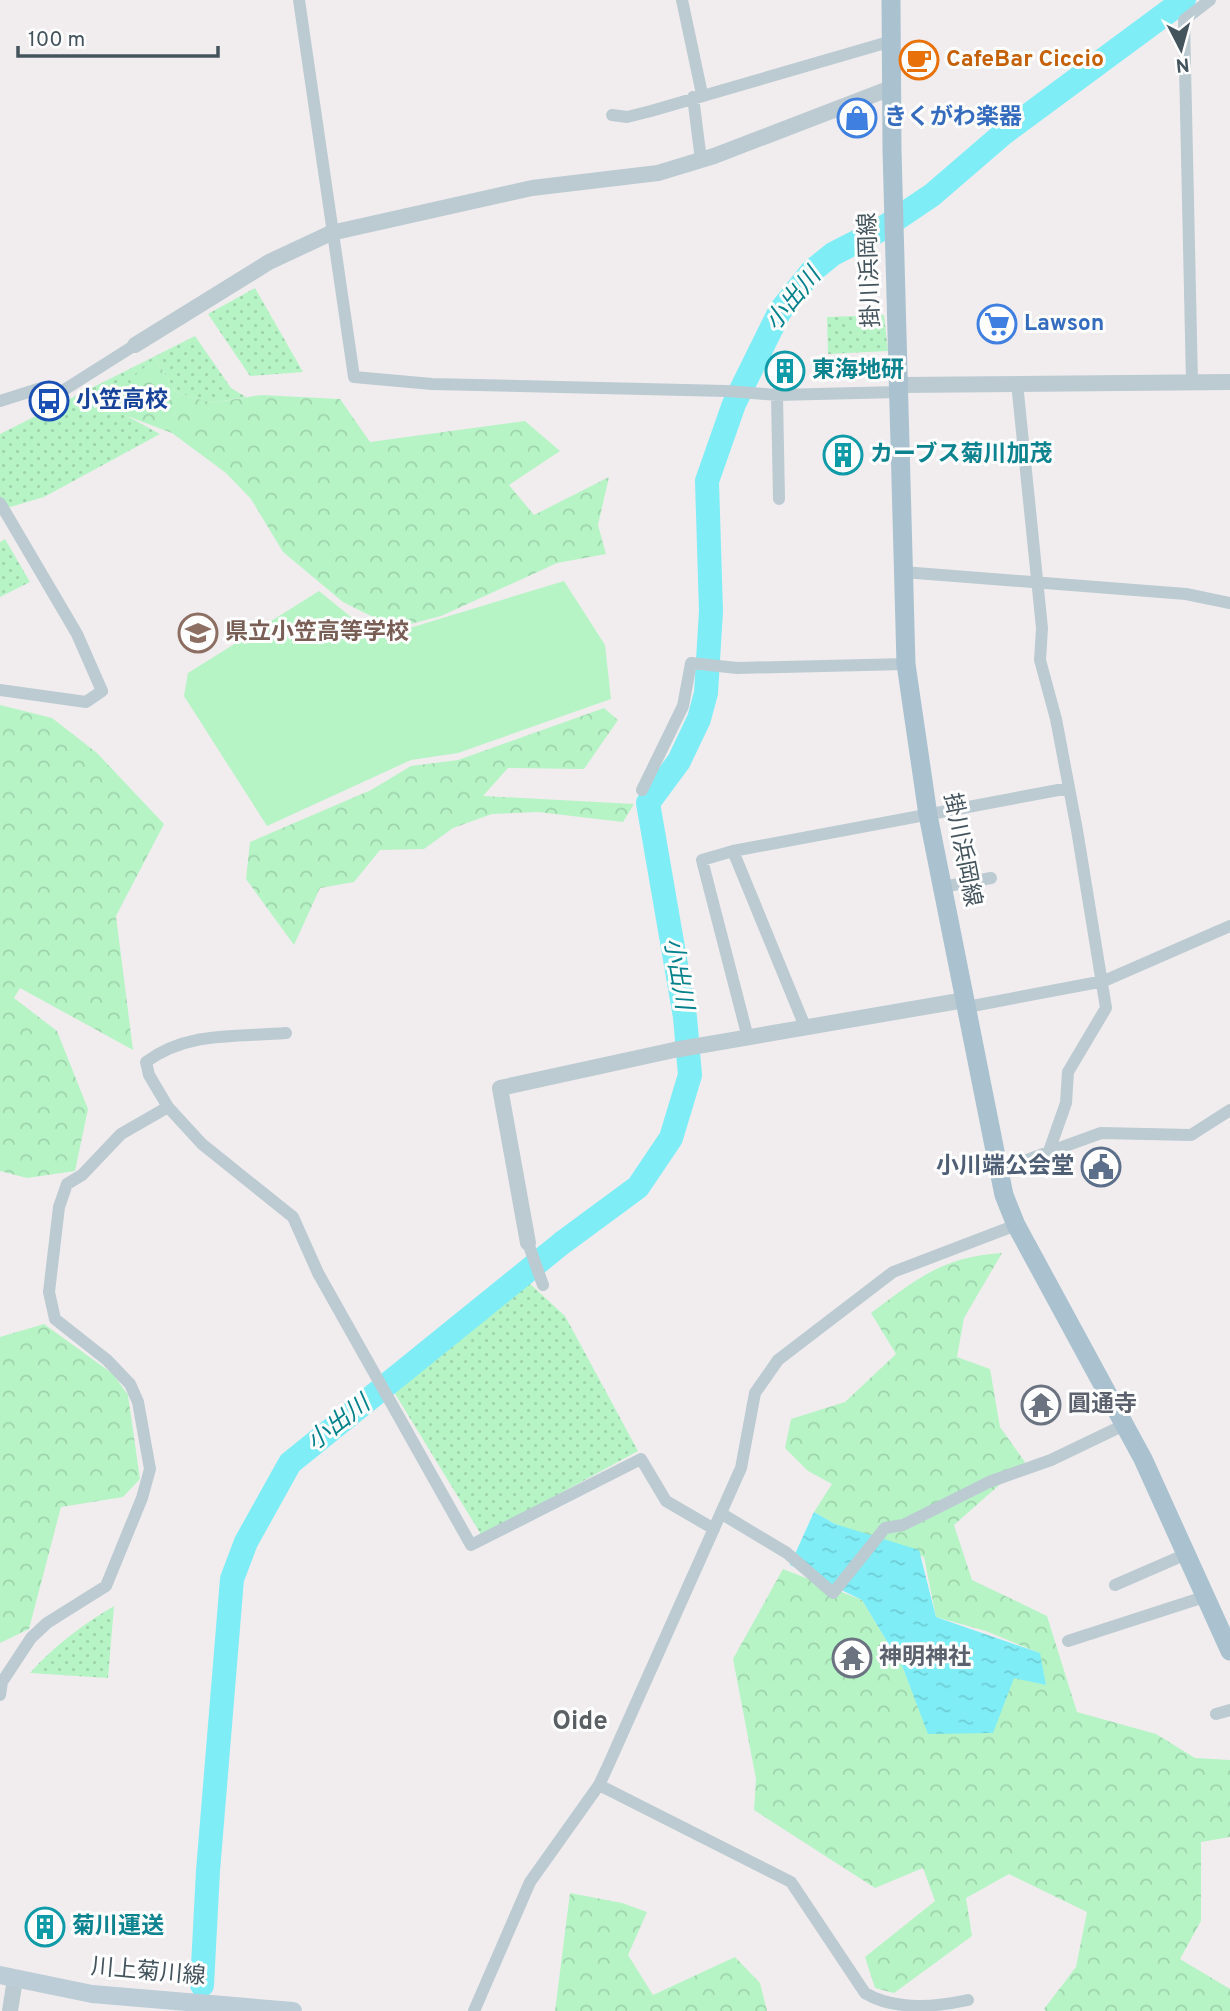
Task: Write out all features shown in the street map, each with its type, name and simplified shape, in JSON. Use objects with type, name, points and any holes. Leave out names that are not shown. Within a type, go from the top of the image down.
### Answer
[{"type":"main road","name":"掛川浜岡線","points":[[891,0],[906,664],[928,815],[999,1170],[1016,1225],[1143,1459],[1184,1555],[1230,1651]]},
{"type":"main road","name":"川上菊川線","points":[[7,1977],[92,1994],[293,2011]]},
{"type":"street","points":[[299,0],[354,377],[432,383],[727,391],[778,395],[1017,383],[1230,382]]},
{"type":"street","points":[[682,0],[697,96],[701,160]]},
{"type":"street","points":[[1192,382],[1184,20],[1210,0]]},
{"type":"street","points":[[612,115],[627,117],[651,111],[892,41]]},
{"type":"street","points":[[0,401],[41,388],[56,395],[269,262],[331,233],[532,188],[658,173],[701,160],[891,88]]},
{"type":"street","points":[[1017,383],[1042,628],[1040,660],[1056,719],[1104,981],[1106,1008],[1068,1072],[1066,1103],[1048,1154]]},
{"type":"street","points":[[778,395],[779,499]]},
{"type":"street","points":[[0,503],[77,634],[98,674],[102,691],[86,702],[0,690]]},
{"type":"street","points":[[903,572],[1186,594],[1230,603]]},
{"type":"street","points":[[642,790],[683,706],[691,663],[719,666],[906,664]]},
{"type":"street","points":[[748,1038],[702,860],[733,851],[1069,788]]},
{"type":"street","points":[[733,851],[806,1028]]},
{"type":"street","points":[[943,887],[991,878]]},
{"type":"street","points":[[542,1279],[530,1250],[500,1087],[695,1046],[1104,981],[1230,926]]},
{"type":"street","points":[[286,1033],[201,1037],[155,1055],[146,1062],[149,1075],[168,1107],[202,1144],[293,1217],[318,1272],[471,1545],[641,1459],[666,1501],[714,1529]]},
{"type":"street","points":[[0,1695],[2,1682],[32,1638],[47,1623],[106,1586],[148,1484],[150,1469],[146,1444],[130,1384],[107,1360],[55,1319],[49,1292],[59,1206],[67,1184],[82,1175],[121,1134],[168,1107]]},
{"type":"street","points":[[999,1170],[1101,1133],[1191,1135],[1230,1110]]},
{"type":"street","points":[[474,2011],[530,1882],[599,1785],[741,1468],[755,1393],[778,1360],[893,1272],[1016,1225]]},
{"type":"street","points":[[722,1514],[787,1553],[833,1593],[885,1528],[903,1525],[989,1482],[1051,1460],[1124,1425]]},
{"type":"street","points":[[1115,1585],[1184,1555]]},
{"type":"street","points":[[1068,1641],[1204,1597]]},
{"type":"street","points":[[1216,1714],[1230,1710]]},
{"type":"street","points":[[599,1785],[792,1882],[865,1993],[877,2000],[934,2007],[968,2000]]},
{"type":"street","points":[[7,1977],[10,2011]]},
{"type":"green space","points":[[255,288],[303,372],[250,376],[208,314]]},
{"type":"green space","points":[[884,315],[888,351],[828,354],[827,317]]},
{"type":"green space","points":[[195,336],[231,388],[246,397],[211,403],[176,392],[155,358],[127,416],[160,434],[44,497],[0,510],[0,434]]},
{"type":"green space","points":[[155,358],[176,392],[211,403],[261,395],[340,399],[370,442],[525,421],[560,451],[509,485],[534,515],[609,477],[598,525],[606,554],[557,563],[441,616],[395,628],[343,602],[283,552],[251,499],[226,473],[172,433],[127,416],[131,379]]},
{"type":"green space","points":[[5,539],[30,582],[0,597],[0,542]]},
{"type":"green space","points":[[564,581],[605,645],[611,699],[458,753],[411,760],[267,826],[184,696],[188,673],[319,591],[377,638]]},
{"type":"green space","points":[[0,705],[52,718],[97,753],[164,824],[116,916],[133,1050],[20,988],[14,998],[57,1031],[88,1109],[75,1171],[27,1178],[0,1171]]},
{"type":"green space","points":[[604,708],[618,720],[584,769],[508,768],[483,796],[634,804],[623,822],[538,812],[492,814],[453,828],[424,849],[380,850],[354,882],[320,888],[294,945],[246,879],[250,842],[371,790],[411,766],[458,760]]},
{"type":"green space","points":[[1002,1253],[964,1318],[957,1357],[990,1369],[1000,1427],[1025,1462],[954,1525],[972,1580],[1047,1616],[1077,1712],[1156,1734],[1195,1758],[1230,1760],[1230,1837],[1201,1842],[1201,1921],[1180,1959],[1230,1989],[1230,2011],[1046,2011],[1044,2009],[1076,1967],[1087,1912],[1009,1874],[966,1898],[972,1936],[894,1993],[875,1988],[865,1957],[935,1901],[923,1868],[875,1888],[754,1810],[756,1779],[733,1659],[783,1569],[862,1600],[903,1668],[929,1734],[1014,1677],[1046,1685],[1039,1653],[986,1631],[936,1617],[924,1557],[835,1524],[814,1512],[832,1484],[808,1471],[785,1448],[791,1419],[845,1402],[896,1354],[871,1313],[932,1271],[963,1259]]},
{"type":"green space","points":[[528,1282],[565,1316],[638,1451],[482,1536],[394,1392]]},
{"type":"green space","points":[[44,1324],[113,1374],[128,1395],[140,1479],[123,1497],[61,1507],[29,1629],[0,1643],[0,1337]]},
{"type":"green space","points":[[114,1606],[108,1678],[30,1673],[69,1636]]},
{"type":"green space","points":[[570,1893],[622,1903],[647,1912],[628,1955],[653,1995],[735,1957],[760,1983],[767,2011],[555,2011]]},
{"type":"water","points":[[814,1512],[835,1524],[919,1550],[936,1617],[1040,1653],[1046,1685],[1014,1678],[993,1733],[928,1734],[903,1668],[862,1600],[790,1565]]},
{"type":"waterway","name":"小出川","points":[[202,1985],[208,1871],[232,1579],[246,1542],[290,1463],[562,1243],[638,1187],[671,1138],[690,1075],[685,1017],[648,803],[679,761],[699,719],[706,693],[711,611],[707,481],[734,404],[780,311],[812,271],[833,254],[880,230],[932,195],[1004,133],[1184,0]]},
{"type":"place","name":"CafeBar Ciccio","points":[[919,60]]},
{"type":"place","name":"きくがわ楽器","points":[[857,118]]},
{"type":"place","name":"Lawson","points":[[997,324]]},
{"type":"place","name":"東海地研","points":[[785,371]]},
{"type":"place","name":"小笠高校","points":[[49,401]]},
{"type":"place","name":"カーブス菊川加茂","points":[[843,455]]},
{"type":"place","name":"県立小笠高等学校","points":[[198,633]]},
{"type":"place","name":"小川端公会堂","points":[[1101,1167]]},
{"type":"place","name":"圓通寺","points":[[1041,1405]]},
{"type":"place","name":"神明神社","points":[[852,1658]]},
{"type":"place","name":"菊川運送","points":[[45,1927]]},
{"type":"district","name":"Oide","points":[[580,1722]]}]
